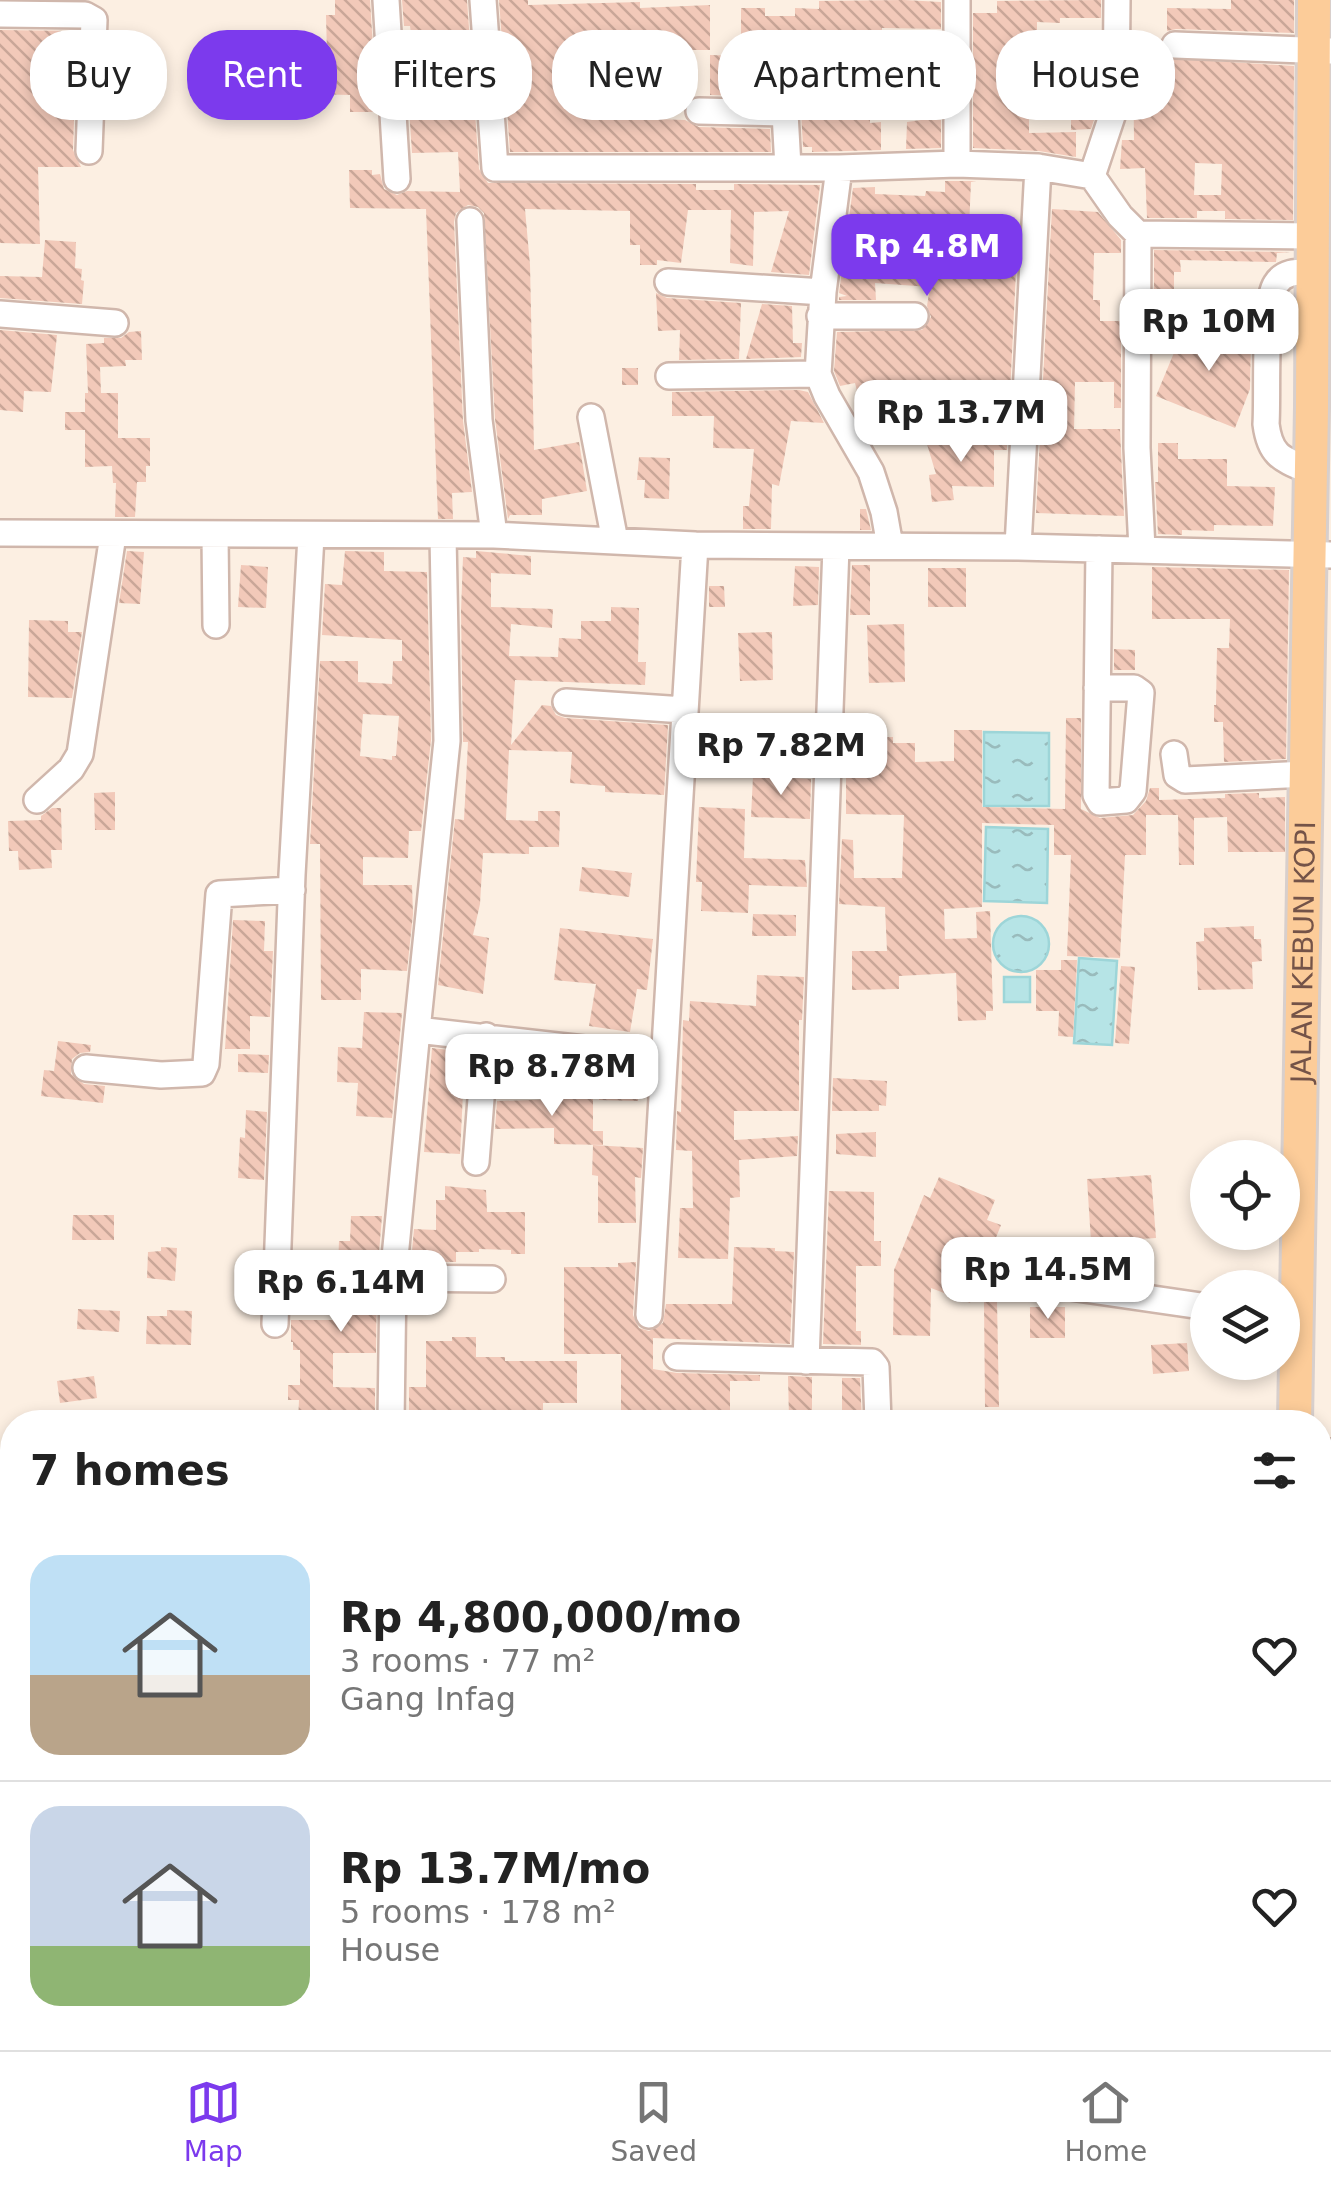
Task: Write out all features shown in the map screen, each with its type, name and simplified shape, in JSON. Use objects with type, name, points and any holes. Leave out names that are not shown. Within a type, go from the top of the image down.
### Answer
[{"type":"main road","name":"JALAN KEBUN KOPI","points":[[1291,1270],[1306,774],[1320,555],[1310,471],[1322,407],[1311,272],[1318,230],[1322,51],[1314,0]]},
{"type":"main road","name":"JALAN KEBUN KOPI","points":[[1293,1380],[1294,1410]]},
{"type":"street","points":[[386,0],[396,179]]},
{"type":"street","points":[[484,0],[496,168],[957,164],[1038,167],[1092,176],[1138,234],[1142,549]]},
{"type":"street","points":[[956,30],[957,0]]},
{"type":"street","points":[[1092,176],[1116,104],[1117,0]]},
{"type":"street","points":[[0,14],[85,15],[94,20],[89,151]]},
{"type":"street","points":[[1176,45],[1322,51]]},
{"type":"street","points":[[699,111],[785,113],[788,168]]},
{"type":"street","points":[[956,120],[957,164]]},
{"type":"street","points":[[1018,547],[1038,167]]},
{"type":"street","points":[[839,168],[822,304],[818,374],[871,472],[890,546]]},
{"type":"street","points":[[470,221],[479,420],[494,535]]},
{"type":"street","points":[[1138,234],[1318,230]]},
{"type":"street","points":[[1310,471],[1280,458],[1269,443],[1266,424],[1268,308],[1276,284],[1284,276],[1311,272]]},
{"type":"street","points":[[668,282],[915,316]]},
{"type":"street","points":[[0,314],[115,323]]},
{"type":"street","points":[[669,376],[818,374]]},
{"type":"street","points":[[591,417],[615,541]]},
{"type":"street","points":[[944,426],[1022,426]]},
{"type":"street","points":[[0,533],[494,535],[694,546],[1018,547],[1320,555]]},
{"type":"street","points":[[215,535],[216,625]]},
{"type":"street","points":[[37,800],[80,754],[112,536]]},
{"type":"street","points":[[275,1324],[311,536]]},
{"type":"street","points":[[391,1410],[393,1278],[447,741],[443,536]]},
{"type":"street","points":[[649,1315],[694,546]]},
{"type":"street","points":[[806,1361],[806,1271],[836,547]]},
{"type":"street","points":[[1097,688],[1099,549]]},
{"type":"street","points":[[566,702],[684,710]]},
{"type":"street","points":[[1174,754],[1177,775],[1186,780],[1306,774]]},
{"type":"street","points":[[86,1068],[160,1075],[202,1073],[219,894],[292,890]]},
{"type":"street","points":[[417,1030],[664,1058]]},
{"type":"street","points":[[476,1162],[486,1036]]},
{"type":"street","points":[[995,1276],[1190,1304]]},
{"type":"street","points":[[393,1278],[492,1279]]},
{"type":"street","points":[[677,1357],[872,1362],[876,1367],[878,1410]]},
{"type":"water","points":[[984,732],[1049,733],[1049,806],[984,806]]},
{"type":"water","points":[[986,827],[1048,829],[1047,903],[984,901]]},
{"type":"water","points":[[1021,916],[1041,924],[1049,944],[1041,964],[1021,972],[1001,964],[993,944],[1001,924]]},
{"type":"water","points":[[1079,958],[1117,961],[1112,1045],[1074,1043]]},
{"type":"water","points":[[1004,977],[1030,977],[1030,1002],[1004,1002]]},
{"type":"building","points":[[335,0],[370,0],[372,30],[357,30],[357,112],[350,112],[350,95],[337,95],[337,30],[326,30],[326,15],[335,15]]},
{"type":"building","points":[[402,0],[467,0],[469,30],[410,30],[410,26],[404,26]]},
{"type":"building","points":[[499,0],[528,0],[528,5],[640,2],[640,8],[710,5],[710,50],[698,50],[698,30],[552,30],[552,120],[685,120],[699,127],[770,129],[771,152],[510,152],[508,120],[532,120],[532,30],[501,30]]},
{"type":"building","points":[[1101,0],[1101,18],[1037,22],[1037,30],[996,30],[996,120],[1029,120],[1029,133],[1076,132],[1076,157],[973,148],[973,13],[997,13],[997,1]]},
{"type":"building","points":[[1231,0],[1294,0],[1294,33],[1167,30],[1167,8],[1231,9]]},
{"type":"building","points":[[819,1],[941,2],[941,29],[741,30],[741,8],[765,8],[765,16],[795,16],[795,8],[819,9]]},
{"type":"building","points":[[0,30],[30,30],[30,120],[74,120],[73,150],[81,167],[38,167],[40,244],[0,243]]},
{"type":"building","points":[[710,55],[718,55],[718,95],[710,95]]},
{"type":"building","points":[[1175,59],[1294,66],[1293,220],[1225,219],[1225,211],[1197,211],[1197,218],[1147,218],[1145,168],[1120,169],[1122,140],[1134,140],[1134,120],[1175,120]],"holes":[[[1195,163],[1222,164],[1221,195],[1194,195]]]},
{"type":"building","points":[[410,120],[476,120],[479,169],[488,183],[696,184],[696,190],[734,190],[734,184],[820,185],[809,275],[771,272],[789,211],[754,212],[753,266],[730,263],[731,210],[688,210],[681,263],[657,260],[657,265],[640,265],[640,245],[630,245],[630,211],[525,209],[534,450],[579,442],[587,491],[542,499],[542,515],[510,515],[508,519],[495,419],[484,213],[468,205],[456,213],[454,222],[463,421],[472,492],[452,493],[453,519],[438,519],[426,209],[350,208],[349,170],[380,174],[384,189],[397,195],[407,191],[460,192],[458,152],[412,153]]},
{"type":"building","points":[[802,120],[881,122],[881,150],[812,152],[812,147],[803,147]]},
{"type":"building","points":[[941,120],[941,148],[906,149],[907,122]]},
{"type":"building","points":[[1071,120],[1094,120],[1091,129],[1071,130]]},
{"type":"building","points":[[945,181],[976,181],[971,182],[969,228],[1018,229],[1010,394],[969,394],[969,382],[903,381],[911,426],[868,435],[855,383],[840,386],[834,371],[837,332],[922,330],[931,317],[927,306],[930,287],[875,283],[876,300],[839,300],[847,296],[839,293],[853,188],[875,187],[875,194],[925,196],[926,191],[945,192]],"holes":[[[921,225],[953,227],[953,275],[917,270]]]},
{"type":"building","points":[[1052,209],[1098,212],[1121,240],[1121,253],[1094,253],[1093,300],[1100,300],[1100,321],[1121,321],[1121,408],[1114,408],[1114,382],[1075,382],[1074,429],[1120,429],[1124,516],[1036,513]]},
{"type":"building","points":[[45,240],[76,242],[75,268],[82,269],[84,281],[82,304],[0,298],[0,276],[42,277]]},
{"type":"building","points":[[1154,250],[1291,252],[1277,253],[1276,262],[1180,260],[1181,272],[1174,272],[1174,307],[1154,307]]},
{"type":"building","points":[[656,293],[667,298],[741,303],[739,359],[679,360],[680,330],[658,331]]},
{"type":"building","points":[[762,304],[792,306],[793,343],[802,343],[801,357],[746,359]]},
{"type":"building","points":[[1188,319],[1251,344],[1250,389],[1235,428],[1156,396]]},
{"type":"building","points":[[0,330],[57,335],[51,392],[24,391],[23,412],[0,410]]},
{"type":"building","points":[[141,331],[142,360],[125,360],[126,366],[100,367],[101,393],[118,393],[118,438],[150,438],[150,466],[146,466],[146,482],[137,482],[135,517],[115,517],[112,466],[85,467],[85,430],[65,430],[65,412],[85,412],[86,344],[104,343],[104,338],[121,338],[129,332]]},
{"type":"building","points":[[622,368],[638,368],[638,385],[622,385]]},
{"type":"building","points":[[672,392],[808,392],[824,423],[791,421],[779,486],[772,484],[771,529],[743,529],[743,506],[749,506],[754,449],[713,448],[714,416],[672,416]]},
{"type":"building","points":[[929,430],[943,442],[1007,442],[1007,450],[994,450],[994,487],[952,486],[954,500],[932,502],[929,475],[936,474],[923,431]]},
{"type":"building","points":[[1158,443],[1178,443],[1178,459],[1227,459],[1227,486],[1275,487],[1273,526],[1214,525],[1214,531],[1158,534]]},
{"type":"building","points":[[639,457],[670,458],[669,499],[644,498],[645,480],[637,480]]},
{"type":"building","points":[[860,509],[866,509],[871,530],[860,530]]},
{"type":"building","points":[[127,551],[144,552],[140,604],[119,603]]},
{"type":"building","points":[[345,551],[384,552],[384,571],[427,572],[431,740],[421,831],[409,831],[408,858],[363,857],[363,885],[412,885],[407,971],[361,969],[361,1000],[321,1000],[320,844],[310,844],[320,661],[358,661],[358,682],[392,684],[393,661],[402,661],[402,640],[322,635],[325,584],[342,585]],"holes":[[[363,714],[399,716],[396,756],[392,760],[360,756]]]},
{"type":"building","points":[[476,551],[531,556],[531,575],[491,573],[491,607],[553,609],[552,628],[511,624],[509,656],[558,657],[559,638],[581,639],[581,621],[611,621],[611,607],[639,608],[638,662],[646,662],[645,685],[515,680],[511,745],[542,705],[551,706],[556,715],[565,718],[668,725],[664,795],[605,792],[605,786],[570,783],[572,752],[509,750],[506,820],[538,821],[538,811],[560,811],[559,847],[529,847],[529,854],[483,853],[480,904],[473,935],[489,938],[483,994],[438,985],[455,819],[464,820],[468,742],[463,742],[463,557],[476,558]]},
{"type":"building","points":[[241,565],[268,567],[266,608],[238,607]]},
{"type":"building","points":[[852,565],[870,565],[870,615],[850,615]]},
{"type":"building","points":[[795,566],[819,567],[818,605],[793,606]]},
{"type":"building","points":[[1152,567],[1289,570],[1286,759],[1224,762],[1223,722],[1214,722],[1214,705],[1217,648],[1229,648],[1230,619],[1152,619]]},
{"type":"building","points":[[928,568],[966,568],[966,607],[928,607]]},
{"type":"building","points":[[709,586],[724,586],[725,607],[709,607]]},
{"type":"building","points":[[29,620],[68,621],[68,632],[82,632],[72,698],[28,697]]},
{"type":"building","points":[[904,624],[905,682],[869,683],[867,625]]},
{"type":"building","points":[[772,632],[773,680],[740,681],[738,633]]},
{"type":"building","points":[[1114,649],[1135,650],[1135,670],[1114,670]]},
{"type":"building","points":[[1066,718],[1081,718],[1081,809],[1100,818],[1133,815],[1146,801],[1150,788],[1159,788],[1159,800],[1259,793],[1259,798],[1285,797],[1285,852],[1228,852],[1227,817],[1194,818],[1194,865],[1179,865],[1178,815],[1146,815],[1146,855],[1125,855],[1120,958],[1067,956],[1071,855],[1054,855],[1054,825],[982,823],[982,907],[944,909],[945,939],[977,938],[976,912],[990,911],[993,1011],[986,1011],[986,1020],[958,1021],[956,973],[899,976],[899,989],[852,990],[852,951],[887,951],[885,907],[839,904],[842,839],[853,840],[854,878],[902,878],[904,815],[846,814],[846,737],[893,737],[893,743],[915,743],[915,762],[954,761],[954,730],[982,730],[982,807],[1065,809]]},
{"type":"building","points":[[813,728],[812,753],[715,753],[716,730]]},
{"type":"building","points":[[753,776],[811,779],[810,819],[751,817]]},
{"type":"building","points":[[115,792],[115,830],[95,830],[94,793]]},
{"type":"building","points":[[699,807],[745,809],[744,858],[805,860],[807,887],[749,885],[748,913],[701,911],[702,882],[696,882]]},
{"type":"building","points":[[52,808],[61,808],[62,850],[51,850],[52,868],[19,870],[18,851],[9,851],[8,821],[41,820]]},
{"type":"building","points":[[582,867],[632,873],[629,897],[579,891]]},
{"type":"building","points":[[753,914],[796,915],[796,936],[752,936]]},
{"type":"building","points":[[233,920],[265,921],[264,951],[273,951],[270,1017],[250,1016],[250,1049],[225,1049]]},
{"type":"building","points":[[1254,926],[1254,939],[1261,939],[1262,961],[1252,962],[1253,989],[1198,990],[1196,942],[1204,941],[1204,928]]},
{"type":"building","points":[[560,928],[653,939],[647,990],[637,989],[630,1032],[589,1026],[596,984],[554,980]]},
{"type":"building","points":[[1061,960],[1077,960],[1073,1037],[1058,1036],[1059,1011],[1036,1011],[1036,970],[1061,970]]},
{"type":"building","points":[[1121,966],[1135,967],[1129,1044],[1115,1043]]},
{"type":"building","points":[[757,975],[804,977],[799,1020],[799,1111],[734,1111],[734,1140],[798,1136],[797,1156],[739,1160],[740,1197],[730,1198],[728,1259],[678,1258],[680,1208],[693,1208],[692,1151],[676,1150],[683,1020],[689,1021],[690,1001],[756,1006]]},
{"type":"building","points":[[364,1012],[402,1013],[392,1118],[356,1116],[358,1083],[337,1082],[338,1047],[362,1048]]},
{"type":"building","points":[[58,1041],[91,1045],[90,1052],[72,1059],[71,1074],[84,1084],[105,1086],[103,1103],[41,1096],[44,1070],[54,1071]]},
{"type":"building","points":[[432,1048],[465,1052],[460,1154],[424,1152]]},
{"type":"building","points":[[238,1054],[269,1055],[268,1073],[238,1072]]},
{"type":"building","points":[[833,1078],[887,1081],[886,1106],[879,1105],[879,1111],[832,1111]]},
{"type":"building","points":[[599,1079],[638,1080],[638,1101],[599,1100]]},
{"type":"building","points":[[593,1098],[593,1131],[603,1131],[603,1145],[554,1144],[554,1128],[495,1129],[497,1101]]},
{"type":"building","points":[[246,1110],[267,1112],[264,1180],[238,1178]]},
{"type":"building","points":[[876,1132],[876,1157],[836,1154],[836,1134]]},
{"type":"building","points":[[593,1145],[643,1148],[641,1178],[635,1177],[636,1223],[598,1223],[598,1176],[592,1175]]},
{"type":"building","points":[[1151,1175],[1156,1238],[1091,1242],[1087,1179]]},
{"type":"building","points":[[939,1177],[995,1200],[987,1220],[1001,1225],[970,1303],[931,1288],[930,1336],[893,1335],[894,1270],[924,1195],[930,1198]]},
{"type":"building","points":[[445,1186],[486,1190],[487,1212],[525,1212],[525,1254],[479,1249],[456,1252],[456,1262],[411,1262],[414,1229],[436,1230],[436,1200],[445,1200]]},
{"type":"building","points":[[829,1191],[874,1192],[874,1241],[881,1241],[881,1266],[856,1266],[856,1331],[861,1331],[861,1345],[823,1344]]},
{"type":"building","points":[[73,1215],[114,1215],[114,1240],[72,1240]]},
{"type":"building","points":[[351,1216],[382,1216],[376,1353],[333,1353],[333,1387],[375,1388],[375,1410],[299,1410],[299,1400],[288,1400],[288,1385],[300,1385],[300,1350],[293,1350],[291,1320],[334,1320],[334,1295],[347,1295],[347,1268],[338,1267],[339,1241],[350,1241]]},
{"type":"building","points":[[161,1247],[177,1248],[175,1281],[147,1278],[148,1252],[161,1251]]},
{"type":"building","points":[[734,1247],[794,1252],[790,1344],[653,1338],[653,1369],[760,1375],[760,1381],[730,1381],[730,1410],[621,1410],[621,1354],[564,1354],[564,1267],[618,1267],[618,1263],[636,1262],[633,1315],[639,1328],[649,1331],[663,1323],[666,1304],[732,1304]]},
{"type":"building","points":[[997,1301],[999,1407],[985,1407],[984,1302]]},
{"type":"building","points":[[1030,1307],[1065,1307],[1065,1338],[1030,1338]]},
{"type":"building","points":[[78,1309],[120,1311],[119,1332],[77,1329]]},
{"type":"building","points":[[167,1310],[192,1311],[191,1345],[146,1344],[147,1316],[167,1316]]},
{"type":"building","points":[[452,1337],[476,1337],[476,1357],[577,1361],[577,1403],[543,1403],[543,1410],[409,1410],[409,1387],[426,1387],[426,1341],[452,1341]]},
{"type":"building","points":[[1187,1343],[1189,1371],[1153,1374],[1151,1345]]},
{"type":"building","points":[[94,1376],[97,1398],[60,1403],[57,1381]]},
{"type":"building","points":[[788,1376],[812,1377],[812,1410],[789,1410]]},
{"type":"building","points":[[842,1378],[860,1378],[861,1410],[842,1410]]}]
